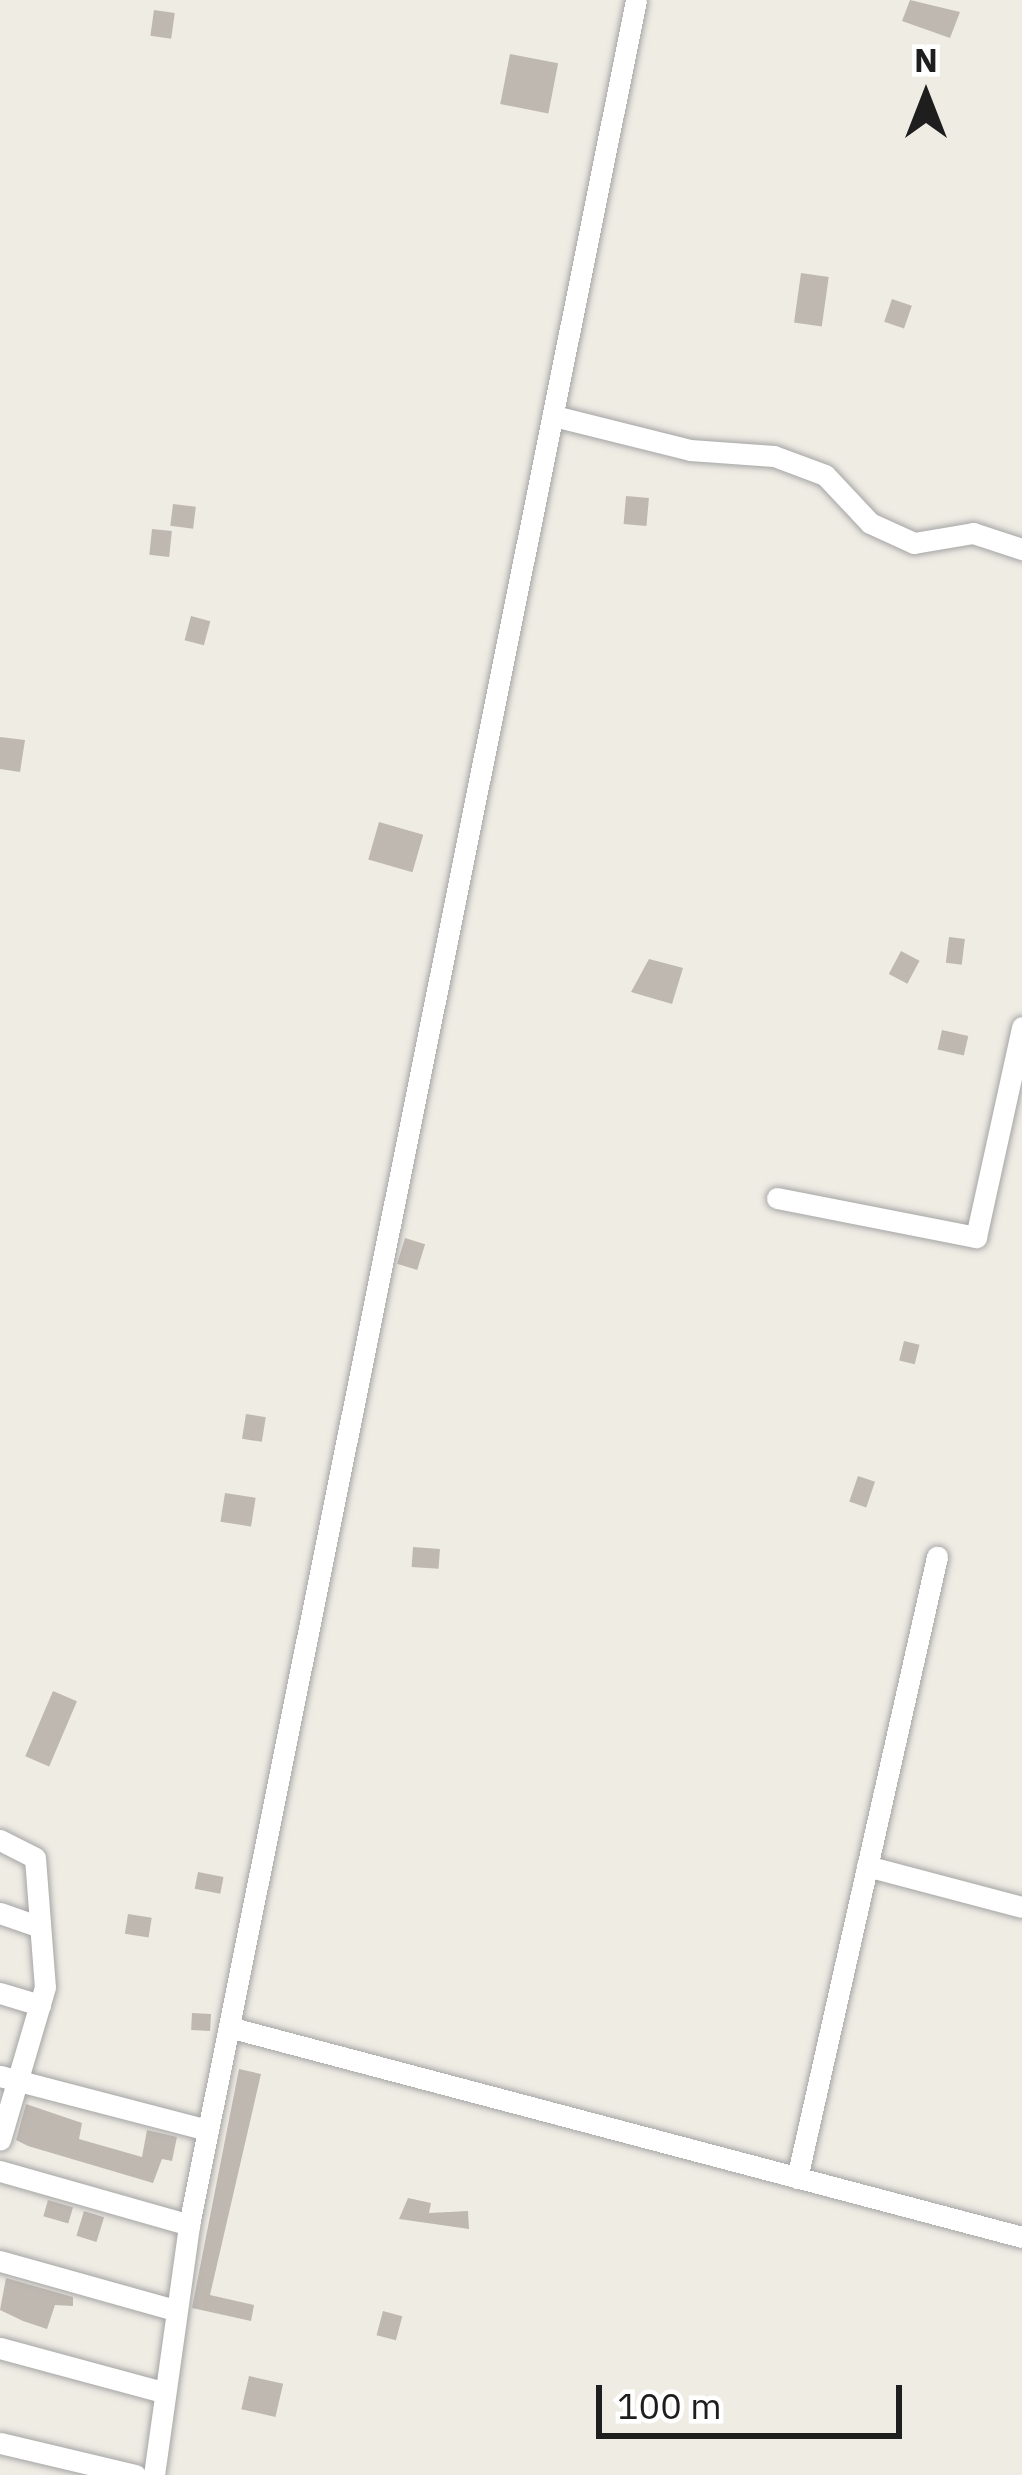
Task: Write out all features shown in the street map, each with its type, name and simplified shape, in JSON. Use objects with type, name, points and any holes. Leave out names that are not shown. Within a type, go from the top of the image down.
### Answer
[{"type":"street","points":[[154,2475],[189,2225],[208,2130],[236,2029],[636,0]]},
{"type":"street","points":[[554,416],[690,450],[774,456],[825,475],[870,523],[914,543],[973,533],[1022,549]]},
{"type":"street","points":[[777,1198],[976,1237],[1022,1028]]},
{"type":"street","points":[[797,2178],[937,1558]]},
{"type":"street","points":[[0,1840],[35,1858],[40,1927],[40,2005],[9,2078],[0,2140]]},
{"type":"street","points":[[867,1866],[1022,1907]]},
{"type":"street","points":[[0,1913],[40,1927]]},
{"type":"street","points":[[0,1993],[40,2005]]},
{"type":"street","points":[[236,2029],[1022,2237]]},
{"type":"street","points":[[9,2078],[208,2130]]},
{"type":"street","points":[[0,2171],[189,2225]]},
{"type":"street","points":[[0,2261],[174,2310]]},
{"type":"street","points":[[0,2348],[164,2392]]},
{"type":"street","points":[[0,2443],[135,2475]]},
{"type":"building","points":[[910,0],[960,12],[950,38],[902,21]]},
{"type":"building","points":[[154,10],[175,13],[171,39],[150,36]]},
{"type":"building","points":[[510,54],[558,63],[548,113],[500,104]]},
{"type":"building","points":[[801,273],[829,277],[822,326],[794,323]]},
{"type":"building","points":[[892,299],[912,306],[904,329],[884,322]]},
{"type":"building","points":[[626,496],[649,498],[646,526],[624,524]]},
{"type":"building","points":[[173,504],[196,507],[193,529],[170,526]]},
{"type":"building","points":[[152,529],[172,531],[169,557],[149,555]]},
{"type":"building","points":[[191,616],[210,621],[204,645],[185,640]]},
{"type":"building","points":[[0,737],[25,740],[20,772],[0,769]]},
{"type":"building","points":[[379,822],[423,835],[412,872],[368,859]]},
{"type":"building","points":[[949,937],[965,939],[962,965],[946,963]]},
{"type":"building","points":[[901,951],[920,961],[907,984],[889,974]]},
{"type":"building","points":[[649,959],[683,968],[672,1004],[631,992]]},
{"type":"building","points":[[942,1030],[968,1036],[964,1056],[938,1049]]},
{"type":"building","points":[[405,1238],[425,1244],[417,1270],[397,1264]]},
{"type":"building","points":[[904,1341],[920,1345],[915,1364],[899,1360]]},
{"type":"building","points":[[246,1414],[266,1417],[262,1442],[242,1439]]},
{"type":"building","points":[[858,1476],[875,1482],[866,1507],[849,1502]]},
{"type":"building","points":[[225,1493],[256,1498],[251,1526],[220,1522]]},
{"type":"building","points":[[413,1547],[440,1549],[439,1569],[412,1567]]},
{"type":"building","points":[[53,1691],[77,1701],[49,1767],[25,1756]]},
{"type":"building","points":[[198,1872],[224,1877],[220,1894],[195,1889]]},
{"type":"building","points":[[128,1914],[152,1918],[149,1938],[125,1934]]},
{"type":"building","points":[[192,2013],[211,2014],[210,2031],[191,2030]]},
{"type":"building","points":[[239,2069],[261,2074],[210,2295],[254,2305],[251,2321],[192,2308]]},
{"type":"building","points":[[26,2104],[82,2123],[79,2139],[142,2157],[147,2130],[177,2137],[172,2161],[162,2159],[153,2183],[28,2146],[16,2140]]},
{"type":"building","points":[[408,2198],[431,2203],[429,2213],[468,2211],[469,2229],[399,2219]]},
{"type":"building","points":[[48,2200],[73,2207],[68,2224],[43,2216]]},
{"type":"building","points":[[84,2211],[104,2217],[96,2242],[76,2236]]},
{"type":"building","points":[[6,2278],[73,2297],[73,2306],[55,2305],[47,2329],[23,2321],[0,2310]]},
{"type":"building","points":[[383,2311],[402,2316],[396,2340],[377,2335]]},
{"type":"building","points":[[249,2376],[283,2384],[275,2417],[241,2409]]}]
